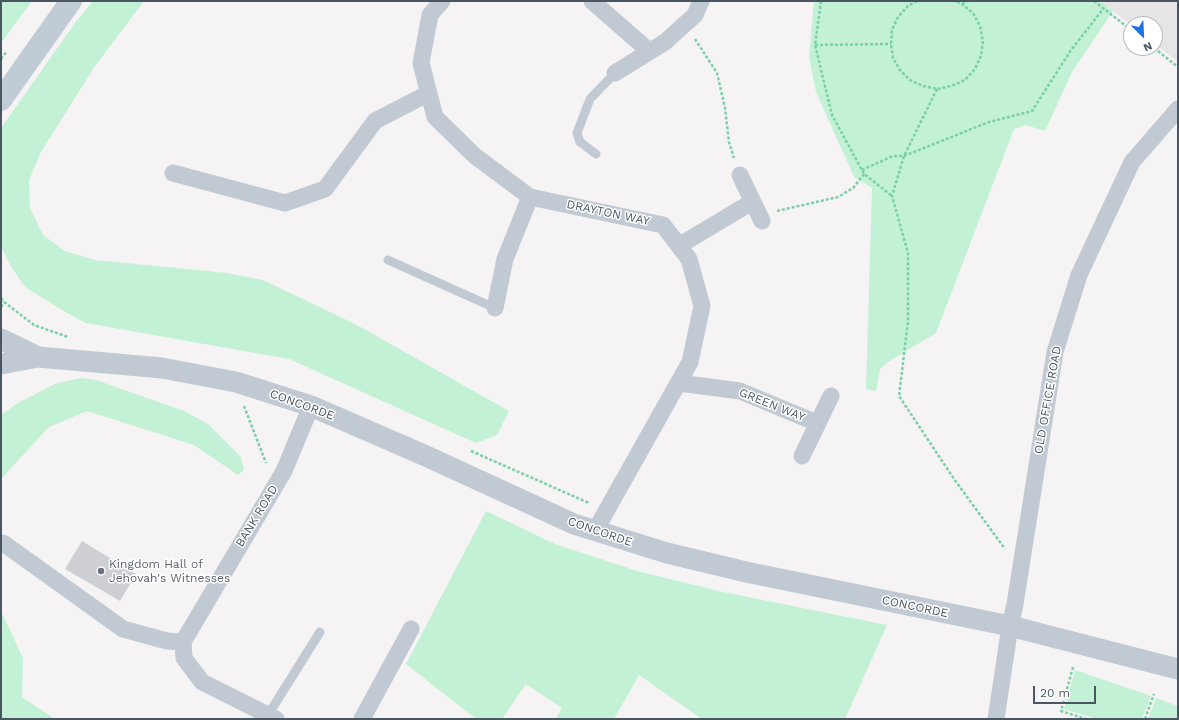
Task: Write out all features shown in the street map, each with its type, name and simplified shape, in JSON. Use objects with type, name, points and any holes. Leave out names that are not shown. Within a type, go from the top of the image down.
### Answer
[{"type":"main road","points":[[1,100],[71,1]]},
{"type":"street","name":"DRAYTON WAY","points":[[442,1],[430,15],[420,63],[435,117],[475,156],[530,197],[663,225],[680,245],[689,259],[702,306],[690,362],[595,531]]},
{"type":"street","points":[[592,1],[649,51]]},
{"type":"street","points":[[615,73],[665,42],[695,15],[701,1]]},
{"type":"street","points":[[173,173],[285,202],[325,189],[375,121],[429,93]]},
{"type":"street","name":"OLD OFFICE ROAD","points":[[996,719],[1055,352],[1079,275],[1132,162],[1178,109]]},
{"type":"street","points":[[680,245],[757,213],[740,175]]},
{"type":"street","points":[[494,308],[505,258],[530,197]]},
{"type":"street","name":"CONCORDE","points":[[1,339],[38,358]]},
{"type":"street","name":"CONCORDE","points":[[1,364],[38,358],[169,369],[236,382],[311,406],[426,456],[574,524],[667,553],[746,572],[1010,626],[1178,669]]},
{"type":"street","name":"GREEN WAY","points":[[679,383],[740,391],[817,423]]},
{"type":"street","points":[[802,456],[830,396]]},
{"type":"street","name":"BANK ROAD","points":[[183,642],[284,471],[311,406]]},
{"type":"street","points":[[3,543],[123,629],[167,641],[183,642],[184,658],[202,682],[272,717]]},
{"type":"street","points":[[362,719],[411,629]]},
{"type":"lane","points":[[596,154],[580,142],[577,133],[590,99],[615,73]]},
{"type":"lane","points":[[388,260],[494,308]]},
{"type":"lane","points":[[272,717],[320,632]]},
{"type":"path","points":[[821,1],[815,45],[832,114],[864,174],[892,196]]},
{"type":"path","points":[[917,1],[908,6],[898,17],[892,30],[890,44],[893,58],[900,70],[910,80],[923,86],[937,89],[951,86],[964,80],[975,69],[981,56],[983,41],[980,26],[973,14],[962,4],[956,1]]},
{"type":"path","points":[[962,4],[968,1]]},
{"type":"path","points":[[1094,1],[1123,23]]},
{"type":"path","points":[[862,170],[893,156],[904,156],[989,122],[1032,111],[1071,50],[1104,8]]},
{"type":"path","points":[[686,23],[717,73],[725,108],[729,142],[740,175]]},
{"type":"path","points":[[815,45],[890,44]]},
{"type":"path","points":[[1163,55],[1178,67]]},
{"type":"path","points":[[937,89],[904,156],[892,196],[908,254],[908,321],[899,396],[954,479],[1020,570]]},
{"type":"path","points":[[757,213],[838,197],[853,188],[864,174]]},
{"type":"path","points":[[1,298],[34,325],[71,338]]},
{"type":"path","points":[[1,307],[4,302]]},
{"type":"path","points":[[242,400],[267,465]]},
{"type":"path","points":[[465,449],[607,511]]},
{"type":"path","points":[[1073,667],[1061,711],[1086,719]]},
{"type":"path","points":[[1145,719],[1154,694]]},
{"type":"shaded area","points":[[1100,1],[1178,1],[1178,62],[1163,50],[1163,16],[1123,16],[1123,19]]},
{"type":"green space","points":[[1,1],[32,1],[1,43]]},
{"type":"green space","points":[[93,1],[144,1],[95,66],[41,152],[29,180],[30,208],[43,235],[65,251],[95,260],[227,273],[263,280],[357,325],[509,411],[497,435],[476,443],[289,359],[86,323],[25,287],[10,265],[1,246],[1,128],[75,23]]},
{"type":"green space","points":[[814,1],[1100,1],[1113,11],[1072,72],[1045,131],[1026,125],[1014,129],[936,333],[888,362],[880,369],[876,391],[866,389],[872,188],[854,177],[816,92],[809,57]]},
{"type":"green space","points":[[81,378],[96,380],[184,411],[208,424],[241,457],[244,470],[238,475],[194,445],[87,411],[49,427],[1,479],[1,415],[16,404],[57,383]]},
{"type":"green space","points":[[486,511],[555,544],[637,571],[723,592],[887,625],[845,719],[702,719],[639,675],[614,719],[556,719],[562,708],[526,684],[502,719],[476,719],[406,664]]},
{"type":"green space","points":[[1,611],[23,658],[22,697],[55,719],[1,719]]},
{"type":"green space","points":[[1075,670],[1151,696],[1142,719],[1097,719],[1064,709]]},
{"type":"green space","points":[[1156,698],[1178,706],[1178,719],[1148,719]]},
{"type":"building","name":"Kingdom Hall of Jehovah's Witnesses","points":[[82,541],[136,574],[120,601],[65,569]]},
{"type":"place","name":"Kingdom Hall of Jehovah's Witnesses","points":[[101,571]]}]
